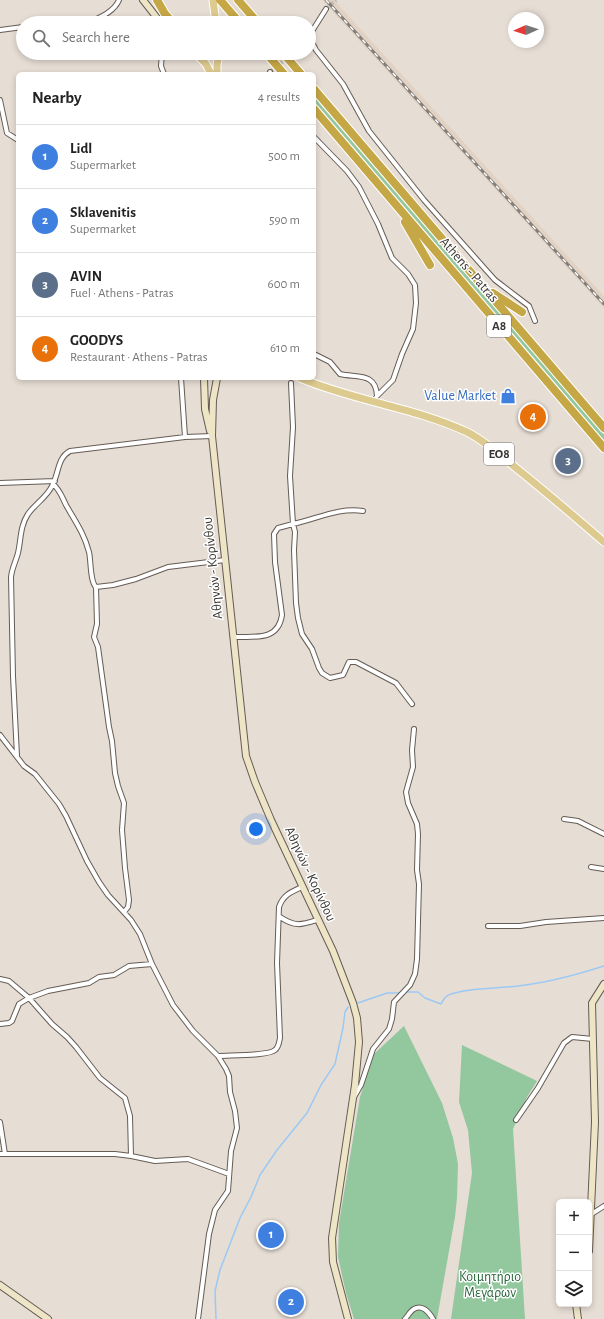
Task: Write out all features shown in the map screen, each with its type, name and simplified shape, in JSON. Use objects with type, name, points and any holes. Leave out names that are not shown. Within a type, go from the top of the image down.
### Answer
[{"type":"highway","points":[[157,0],[166,16]]},
{"type":"highway","points":[[220,0],[234,16]]},
{"type":"highway","points":[[238,0],[252,16]]},
{"type":"highway","points":[[272,60],[282,72]]},
{"type":"highway","points":[[289,60],[299,72]]},
{"type":"highway","name":"Athens - Patras","points":[[316,91],[604,428]]},
{"type":"highway","name":"Athens - Patras","points":[[316,111],[604,448]]},
{"type":"highway","points":[[395,204],[430,265]]},
{"type":"highway","points":[[484,287],[522,312]]},
{"type":"main road","points":[[143,0],[156,16]]},
{"type":"main road","points":[[214,0],[215,16]]},
{"type":"main road","points":[[201,60],[210,72]]},
{"type":"main road","points":[[217,72],[218,60]]},
{"type":"main road","name":"Αθηνών - Κορίνθου","points":[[204,380],[205,409],[212,436]]},
{"type":"main road","name":"Αθηνών - Κορίνθου","points":[[217,380],[212,412],[212,436],[246,756],[271,820],[346,983],[357,1018],[359,1042],[353,1099],[332,1238],[335,1272],[348,1319]]},
{"type":"main road","name":"ΕΟ8","points":[[305,380],[318,385],[376,399],[453,426],[479,439],[534,482],[604,542]]},
{"type":"main road","points":[[591,1199],[595,1122],[592,1003],[604,984]]},
{"type":"main road","points":[[0,1285],[48,1319]]},
{"type":"main road","points":[[576,1307],[578,1319]]},
{"type":"street","points":[[101,16],[113,9],[119,0]]},
{"type":"street","points":[[316,25],[326,9]]},
{"type":"street","points":[[0,30],[16,28]]},
{"type":"street","points":[[316,50],[343,84],[369,131],[424,200],[495,280],[529,306],[535,321]]},
{"type":"street","points":[[161,60],[161,66],[163,72]]},
{"type":"street","points":[[0,100],[6,133],[16,139]]},
{"type":"street","points":[[316,139],[347,171],[359,187],[378,224],[392,258],[408,274],[415,286],[416,308],[413,329],[392,383],[376,399]]},
{"type":"street","points":[[316,355],[330,362],[340,374],[362,376],[369,380],[375,386],[376,399]]},
{"type":"street","points":[[181,380],[185,437]]},
{"type":"street","points":[[291,383],[293,427],[290,476],[293,524],[295,532],[295,590],[298,618],[302,634],[312,650],[319,668],[326,677],[336,678],[343,675],[349,662],[360,664],[396,683],[412,704]]},
{"type":"street","points":[[17,756],[11,571],[18,553],[21,529],[28,513],[54,482],[62,459],[65,454],[70,451],[185,437],[212,436]]},
{"type":"street","points":[[0,483],[54,482]]},
{"type":"street","points":[[54,482],[84,536],[91,562],[92,582],[96,587],[97,624],[94,637],[98,647],[112,741],[116,780],[124,803],[122,830],[129,900],[128,906],[124,912]]},
{"type":"street","points":[[233,637],[267,635],[276,630],[280,625],[282,615],[275,562],[274,534],[278,528],[340,510],[350,509],[363,511]]},
{"type":"street","points":[[96,587],[120,584],[168,567],[225,560]]},
{"type":"street","points":[[353,1099],[364,1079],[373,1049],[388,1029],[392,1019],[394,1002],[410,985],[415,974],[417,959],[419,884],[417,870],[418,834],[417,824],[408,804],[406,792],[413,767],[412,750],[414,729]]},
{"type":"street","points":[[0,735],[25,767],[39,779],[59,804],[99,882],[140,934],[152,964],[169,998],[178,1012],[194,1031],[218,1056],[229,1076],[230,1092],[237,1128],[231,1151],[228,1191],[217,1205],[213,1214],[210,1228],[198,1319]]},
{"type":"street","points":[[564,819],[578,822],[604,834]]},
{"type":"street","points":[[591,867],[604,869]]},
{"type":"street","points":[[218,1056],[270,1053],[278,1047],[280,1038],[277,963],[280,917],[279,907],[281,900],[302,887]]},
{"type":"street","points":[[280,917],[296,925],[317,920]]},
{"type":"street","points":[[488,926],[520,926],[546,922],[604,918]]},
{"type":"street","points":[[0,1024],[9,1023],[12,1021],[19,1004],[29,998],[48,991],[89,983],[99,977],[114,975],[129,966],[152,964]]},
{"type":"street","points":[[0,979],[9,981],[29,998],[52,1024],[76,1047],[100,1078],[125,1098],[130,1116],[131,1156]]},
{"type":"street","points":[[516,1120],[538,1088],[564,1043],[572,1037],[593,1039]]},
{"type":"street","points":[[0,1122],[2,1154],[115,1154],[155,1161],[188,1160],[229,1174]]},
{"type":"street","points":[[592,1214],[604,1206]]},
{"type":"street","points":[[405,1319],[418,1307],[429,1313],[433,1319]]},
{"type":"shaded area","points":[[322,0],[334,0],[604,296],[604,308]]},
{"type":"green space","points":[[316,99],[604,435],[604,440],[316,103]]},
{"type":"green space","points":[[404,1026],[442,1103],[453,1138],[458,1164],[455,1217],[437,1319],[354,1319],[346,1293],[338,1257],[339,1223],[360,1097],[374,1054]]},
{"type":"green space","name":"Κοιμητήριο Μεγάρων","points":[[462,1045],[537,1081],[527,1097],[513,1129],[525,1319],[451,1319],[472,1173],[468,1130],[459,1102]]},
{"type":"waterway","points":[[404,992],[418,992],[425,998],[441,1004],[448,995],[459,992],[476,989],[529,985],[551,981],[604,966]]},
{"type":"waterway","points":[[358,1003],[387,993],[401,993]]},
{"type":"waterway","points":[[216,1319],[215,1291],[220,1270],[240,1218],[260,1175],[277,1150],[307,1113],[321,1085],[335,1064],[345,1012],[348,1007]]},
{"type":"tunnel","points":[[326,9],[336,0]]},
{"type":"tunnel","points":[[270,72],[285,60]]},
{"type":"railway","points":[[326,0],[604,304]]},
{"type":"place","name":"Value Market","points":[[508,396]]},
{"type":"place","name":"GOODYS","points":[[533,417]]},
{"type":"place","name":"AVIN","points":[[568,461]]},
{"type":"place","name":"Lidl","points":[[271,1235]]},
{"type":"place","name":"Sklavenitis","points":[[291,1302]]}]
